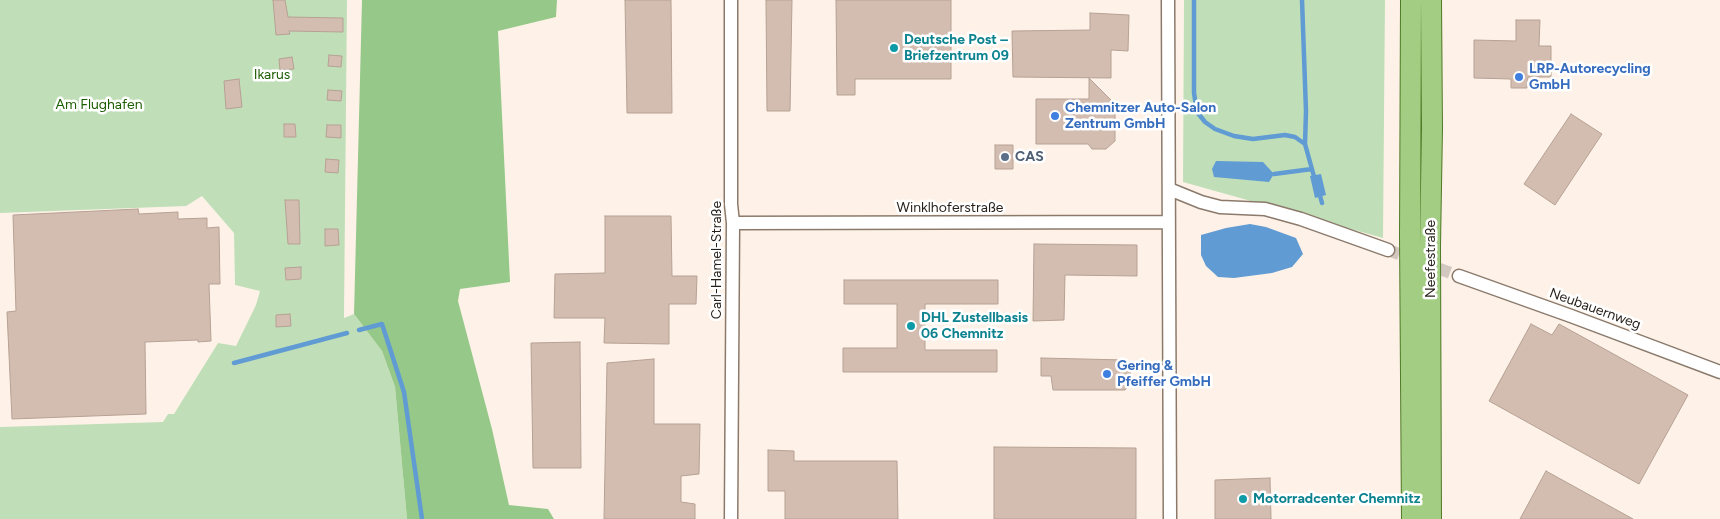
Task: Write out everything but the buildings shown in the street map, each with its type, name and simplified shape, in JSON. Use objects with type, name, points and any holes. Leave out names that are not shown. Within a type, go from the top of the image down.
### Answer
[{"type":"main road","name":"Neefestraße","points":[[1412,0],[1410,246],[1412,519]]},
{"type":"main road","name":"Neefestraße","points":[[1431,0],[1431,519]]},
{"type":"street","name":"Carl-Hamel-Straße","points":[[731,0],[731,204],[733,223],[731,519]]},
{"type":"street","points":[[1168,0],[1170,519]]},
{"type":"street","points":[[1169,189],[1201,202],[1220,207],[1265,209],[1301,219],[1388,250]]},
{"type":"street","name":"Winklhoferstraße","points":[[733,223],[1168,222]]},
{"type":"street","name":"Neubauernweg","points":[[1458,276],[1720,372]]},
{"type":"green space","points":[[0,0],[347,0],[344,318],[354,314],[382,351],[395,387],[407,519],[0,519],[0,427],[163,422],[168,414],[174,414],[218,343],[236,346],[256,305],[260,291],[235,285],[234,233],[202,196],[186,206],[0,213]]},
{"type":"green space","points":[[362,0],[557,0],[556,17],[498,31],[510,282],[460,289],[458,301],[492,429],[509,505],[548,509],[554,519],[407,519],[395,387],[382,351],[354,314]]},
{"type":"green space","points":[[1184,0],[1385,0],[1383,238],[1183,182]]},
{"type":"water","points":[[1216,161],[1263,162],[1274,174],[1269,182],[1214,177],[1212,169]]},
{"type":"water","points":[[1321,174],[1326,195],[1315,198],[1310,176]]},
{"type":"water","points":[[1250,224],[1266,227],[1296,238],[1303,254],[1292,267],[1272,273],[1234,278],[1218,277],[1206,266],[1201,255],[1201,235]]},
{"type":"waterway","points":[[1194,0],[1194,93],[1197,112],[1205,122],[1215,129],[1234,136],[1253,139],[1285,135],[1295,137],[1305,144],[1315,180]]},
{"type":"waterway","points":[[1302,0],[1306,111],[1305,144]]},
{"type":"waterway","points":[[1274,174],[1312,169]]},
{"type":"waterway","points":[[1319,192],[1322,203]]},
{"type":"waterway","points":[[359,330],[382,324],[404,392],[422,519]]},
{"type":"waterway","points":[[234,363],[347,333]]},
{"type":"tunnel","points":[[1388,250],[1459,276]]},
{"type":"place","name":"Deutsche Post – Briefzentrum 09","points":[[894,48]]},
{"type":"place","name":"LRP-Autorecycling GmbH","points":[[1519,77]]},
{"type":"place","name":"Chemnitzer Auto-Salon Zentrum GmbH","points":[[1055,116]]},
{"type":"place","name":"CAS","points":[[1005,157]]},
{"type":"place","name":"DHL Zustellbasis 06 Chemnitz","points":[[911,326]]},
{"type":"place","name":"Gering & Pfeiffer GmbH","points":[[1107,374]]},
{"type":"place","name":"Motorradcenter Chemnitz","points":[[1243,499]]},
{"type":"park label","name":"Ikarus","points":[[272,75]]},
{"type":"park label","name":"Am Flughafen","points":[[99,105]]}]
